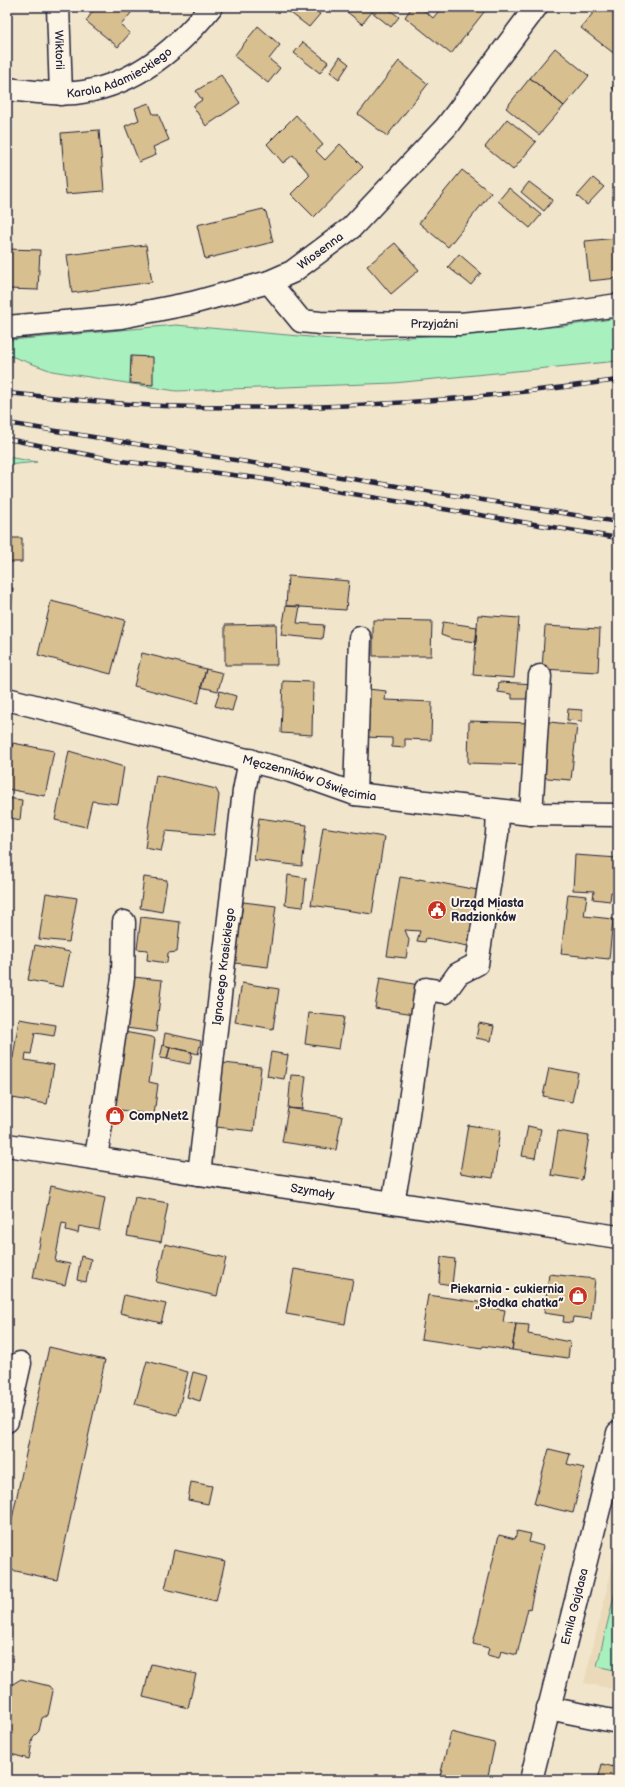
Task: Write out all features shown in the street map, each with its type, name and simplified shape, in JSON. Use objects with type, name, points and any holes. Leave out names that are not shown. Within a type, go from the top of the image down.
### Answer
[{"type":"street","name":"Wiktorii","points":[[58,7],[61,94]]},
{"type":"street","name":"Karola Adamieckiego","points":[[7,89],[61,94],[96,90],[132,77],[170,52],[211,7]]},
{"type":"street","name":"Wiosenna","points":[[7,327],[121,317],[192,303],[269,282],[292,272],[350,228],[446,127],[536,7]]},
{"type":"street","name":"Przyjaźni","points":[[269,282],[301,321],[320,323],[460,324],[534,317],[618,306]]},
{"type":"street","points":[[355,794],[360,638]]},
{"type":"street","points":[[531,814],[540,676]]},
{"type":"street","name":"Męczenników Oświęcimia","points":[[7,699],[250,760],[290,771],[355,794],[531,814],[618,816]]},
{"type":"street","name":"Ignacego Krasickiego","points":[[199,1174],[244,791],[250,760]]},
{"type":"street","points":[[393,1202],[403,1149],[426,989],[445,992],[458,974],[477,964],[497,834],[498,811]]},
{"type":"street","points":[[96,1158],[123,978],[124,922]]},
{"type":"street","name":"Szymały","points":[[7,1145],[618,1237]]},
{"type":"street","points":[[7,1421],[20,1363]]},
{"type":"street","name":"Emila Gajdasa","points":[[531,1780],[618,1433]]},
{"type":"street","points":[[548,1708],[618,1722]]},
{"type":"shaded area","points":[[618,1543],[618,1690],[584,1683]]},
{"type":"green space","points":[[618,318],[618,361],[394,383],[176,391],[52,371],[8,355],[11,340],[176,325],[355,341],[564,326]]},
{"type":"green space","points":[[7,457],[37,462],[7,465]]},
{"type":"green space","points":[[618,1580],[618,1671],[597,1666]]},
{"type":"building","points":[[96,7],[124,7],[131,13],[121,25],[130,33],[118,47],[86,21]]},
{"type":"building","points":[[283,7],[310,7],[320,14],[309,27]]},
{"type":"building","points":[[341,7],[386,7],[399,17],[391,27],[372,12],[362,24]]},
{"type":"building","points":[[412,7],[420,7],[433,18],[442,7],[488,7],[451,54],[405,17]]},
{"type":"building","points":[[598,7],[618,7],[618,52],[616,55],[581,28]]},
{"type":"building","points":[[258,26],[280,45],[269,59],[280,68],[268,83],[234,56]]},
{"type":"building","points":[[303,42],[328,62],[320,73],[294,53]]},
{"type":"building","points":[[555,48],[589,76],[564,106],[530,78]]},
{"type":"building","points":[[340,57],[349,64],[339,79],[330,72]]},
{"type":"building","points":[[399,61],[428,84],[387,136],[358,114]]},
{"type":"building","points":[[221,75],[240,103],[206,126],[193,106],[202,100],[196,91]]},
{"type":"building","points":[[530,78],[564,106],[539,135],[506,108]]},
{"type":"building","points":[[618,79],[618,92],[612,88]]},
{"type":"building","points":[[149,103],[153,114],[158,114],[169,140],[153,147],[156,155],[139,162],[125,126],[139,120],[135,108]]},
{"type":"building","points":[[296,115],[323,145],[316,151],[325,160],[340,144],[363,167],[314,217],[291,194],[310,175],[293,155],[283,163],[267,144]]},
{"type":"building","points":[[507,119],[536,142],[513,170],[485,147]]},
{"type":"building","points":[[99,130],[104,191],[66,194],[61,133]]},
{"type":"building","points":[[462,170],[491,193],[448,247],[419,223]]},
{"type":"building","points":[[593,178],[604,187],[587,205],[577,196]]},
{"type":"building","points":[[529,182],[553,200],[544,211],[521,192]]},
{"type":"building","points":[[509,188],[541,215],[530,228],[498,201]]},
{"type":"building","points":[[263,209],[266,212],[273,242],[205,259],[197,225]]},
{"type":"building","points":[[618,238],[618,278],[589,281],[585,241]]},
{"type":"building","points":[[395,243],[419,270],[391,294],[367,266]]},
{"type":"building","points":[[146,245],[152,282],[72,293],[67,255]]},
{"type":"building","points":[[7,249],[40,250],[38,290],[7,289]]},
{"type":"building","points":[[459,254],[481,273],[471,285],[448,267]]},
{"type":"building","points":[[131,356],[153,357],[153,385],[130,383]]},
{"type":"building","points":[[10,538],[22,538],[22,562],[10,562]]},
{"type":"building","points":[[288,576],[349,581],[346,610],[286,606]]},
{"type":"building","points":[[7,588],[13,588],[8,642],[7,642]]},
{"type":"building","points":[[51,601],[125,620],[111,674],[38,655]]},
{"type":"building","points":[[286,606],[300,606],[297,623],[324,625],[322,639],[281,635]]},
{"type":"building","points":[[478,615],[519,618],[514,678],[473,675]]},
{"type":"building","points":[[373,620],[432,621],[431,656],[373,656]]},
{"type":"building","points":[[443,622],[477,627],[476,642],[452,639],[441,635]]},
{"type":"building","points":[[276,624],[277,665],[225,665],[225,625]]},
{"type":"building","points":[[545,626],[600,629],[598,672],[542,669]]},
{"type":"building","points":[[142,653],[206,669],[198,703],[134,686]]},
{"type":"building","points":[[206,669],[223,673],[218,691],[201,687]]},
{"type":"building","points":[[283,681],[313,682],[312,735],[281,733]]},
{"type":"building","points":[[499,682],[536,684],[535,694],[528,693],[526,699],[512,699],[512,694],[498,692]]},
{"type":"building","points":[[368,689],[386,691],[385,700],[432,702],[431,740],[405,739],[405,748],[392,747],[392,738],[364,737]]},
{"type":"building","points":[[220,691],[236,696],[232,711],[215,706]]},
{"type":"building","points":[[568,709],[582,710],[582,721],[567,720]]},
{"type":"building","points":[[469,721],[532,723],[531,765],[468,763]]},
{"type":"building","points":[[541,721],[577,725],[571,780],[536,777]]},
{"type":"building","points":[[13,743],[54,751],[45,796],[7,789],[7,773]]},
{"type":"building","points":[[69,751],[124,767],[118,804],[92,801],[86,827],[55,820]]},
{"type":"building","points":[[156,775],[216,789],[219,795],[214,835],[166,831],[161,851],[145,848]]},
{"type":"building","points":[[7,798],[22,800],[20,820],[7,817]]},
{"type":"building","points":[[259,818],[307,825],[302,866],[254,860]]},
{"type":"building","points":[[323,827],[384,837],[372,914],[311,905]]},
{"type":"building","points":[[575,855],[618,858],[618,893],[611,892],[610,901],[593,899],[594,891],[573,890]]},
{"type":"building","points":[[288,875],[306,878],[303,907],[285,905]]},
{"type":"building","points":[[144,877],[167,880],[162,912],[140,908]]},
{"type":"building","name":"Urząd Miasta Radzionków","points":[[400,877],[483,891],[473,947],[426,938],[425,942],[417,941],[420,931],[405,930],[409,940],[406,958],[387,956]]},
{"type":"building","points":[[46,893],[77,898],[69,942],[39,939]]},
{"type":"building","points":[[568,894],[587,896],[584,916],[613,919],[609,959],[561,954]]},
{"type":"building","points":[[243,902],[276,906],[268,967],[235,963]]},
{"type":"building","points":[[141,917],[180,922],[177,952],[168,953],[167,963],[147,960],[148,950],[137,949]]},
{"type":"building","points":[[35,945],[70,952],[63,987],[28,980]]},
{"type":"building","points":[[133,977],[162,980],[156,1032],[126,1028]]},
{"type":"building","points":[[380,978],[419,985],[414,1014],[375,1008]]},
{"type":"building","points":[[242,983],[279,989],[273,1029],[235,1022]]},
{"type":"building","points":[[309,1013],[344,1017],[339,1049],[305,1044]]},
{"type":"building","points":[[19,1019],[56,1025],[54,1036],[35,1033],[31,1054],[26,1053],[25,1060],[54,1065],[47,1104],[7,1097],[7,1057],[13,1058]]},
{"type":"building","points":[[479,1023],[494,1026],[491,1041],[476,1038]]},
{"type":"building","points":[[124,1032],[152,1037],[155,1039],[149,1082],[158,1084],[154,1115],[114,1109]]},
{"type":"building","points":[[165,1033],[201,1041],[198,1054],[163,1045]]},
{"type":"building","points":[[163,1045],[170,1047],[167,1059],[160,1058]]},
{"type":"building","points":[[170,1047],[192,1052],[190,1064],[167,1059]]},
{"type":"building","points":[[271,1052],[288,1055],[284,1079],[267,1076]]},
{"type":"building","points":[[223,1063],[261,1067],[254,1131],[216,1127]]},
{"type":"building","points":[[549,1068],[578,1073],[572,1102],[543,1096]]},
{"type":"building","points":[[291,1075],[306,1076],[302,1109],[288,1108]]},
{"type":"building","points":[[288,1108],[342,1116],[336,1150],[282,1142]]},
{"type":"building","points":[[468,1125],[500,1130],[493,1178],[460,1173]]},
{"type":"building","points":[[528,1126],[541,1129],[535,1158],[522,1156]]},
{"type":"building","points":[[558,1131],[589,1136],[582,1180],[551,1175]]},
{"type":"building","points":[[617,1156],[618,1157],[618,1203],[612,1202]]},
{"type":"building","points":[[51,1186],[105,1198],[99,1230],[79,1226],[78,1233],[66,1230],[67,1224],[62,1223],[55,1261],[70,1264],[65,1285],[33,1278]]},
{"type":"building","points":[[135,1197],[168,1203],[161,1242],[127,1236]]},
{"type":"building","points":[[165,1244],[226,1258],[217,1296],[156,1282]]},
{"type":"building","points":[[81,1256],[91,1259],[86,1282],[77,1280]]},
{"type":"building","points":[[441,1257],[455,1259],[452,1285],[439,1283]]},
{"type":"building","points":[[294,1269],[353,1279],[345,1324],[286,1314]]},
{"type":"building","points":[[549,1274],[595,1279],[591,1319],[573,1317],[572,1323],[563,1322],[564,1316],[544,1313]]},
{"type":"building","points":[[124,1295],[166,1304],[161,1323],[120,1313]]},
{"type":"building","points":[[428,1295],[492,1304],[492,1308],[505,1310],[503,1322],[516,1324],[512,1350],[483,1346],[482,1348],[421,1339]]},
{"type":"building","points":[[516,1324],[529,1325],[528,1334],[570,1342],[568,1358],[512,1350]]},
{"type":"building","points":[[49,1347],[105,1360],[57,1580],[7,1569],[7,1542]]},
{"type":"building","points":[[147,1361],[188,1372],[177,1415],[135,1404]]},
{"type":"building","points":[[193,1372],[207,1376],[200,1401],[187,1397]]},
{"type":"building","points":[[549,1449],[570,1454],[567,1464],[584,1468],[573,1513],[534,1504]]},
{"type":"building","points":[[191,1482],[212,1486],[208,1504],[188,1500]]},
{"type":"building","points":[[517,1531],[531,1534],[529,1542],[543,1546],[530,1609],[528,1608],[517,1655],[501,1651],[499,1658],[487,1655],[489,1648],[473,1644],[499,1535],[515,1539]]},
{"type":"building","points":[[174,1550],[225,1561],[216,1601],[165,1589]]},
{"type":"building","points":[[151,1664],[196,1674],[188,1708],[143,1697]]},
{"type":"building","points":[[21,1679],[49,1686],[53,1691],[48,1715],[42,1718],[39,1731],[33,1737],[29,1759],[7,1753],[7,1696],[11,1685]]},
{"type":"building","points":[[451,1732],[495,1743],[487,1780],[439,1780]]},
{"type":"building","points":[[602,1764],[618,1768],[618,1780],[598,1780]]},
{"type":"railway","points":[[7,393],[85,401],[163,406],[334,406],[505,394],[618,380]]},
{"type":"railway","points":[[7,423],[618,522]]},
{"type":"railway","points":[[7,439],[121,461],[257,478],[618,538]]},
{"type":"place","name":"Urząd Miasta Radzionków","points":[[437,910]]},
{"type":"place","name":"CompNet2","points":[[115,1116]]},
{"type":"place","name":"Piekarnia - cukiernia „Słodka chatka”","points":[[578,1296]]}]
